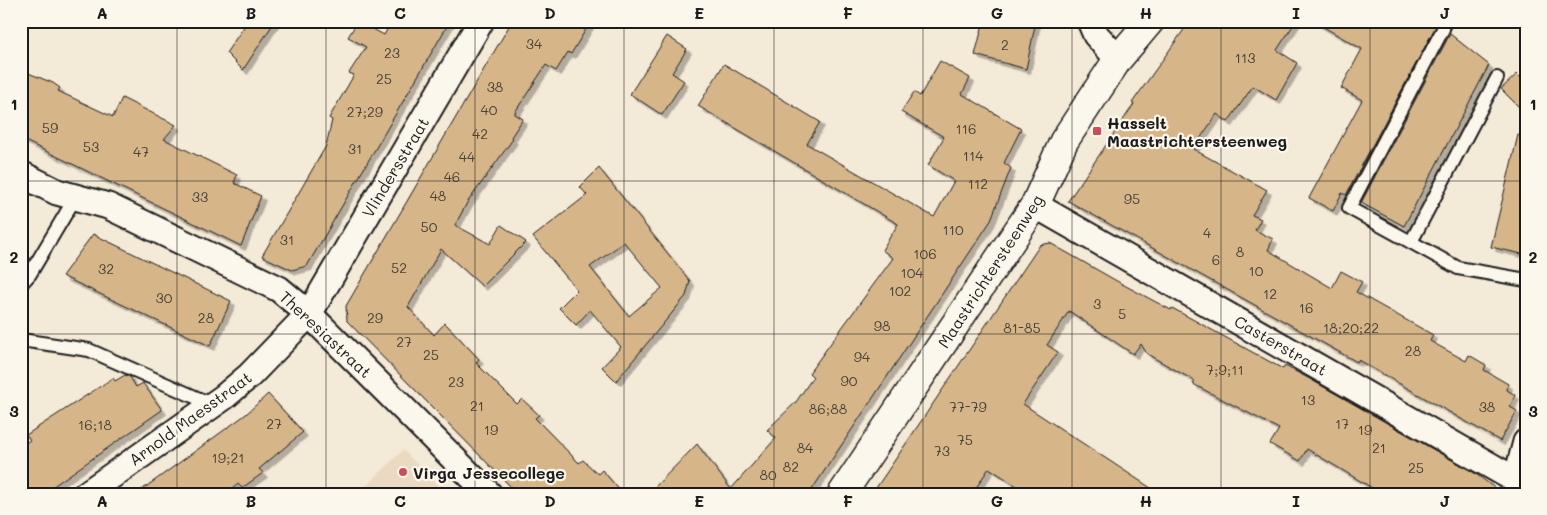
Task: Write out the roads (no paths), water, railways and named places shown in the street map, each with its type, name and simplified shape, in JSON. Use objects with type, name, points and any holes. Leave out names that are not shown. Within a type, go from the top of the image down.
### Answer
[{"type":"main road","name":"Maastrichtersteenweg","points":[[842,494],[1035,205],[1064,141],[1118,59],[1150,21]]},
{"type":"street","name":"Vlindersstraat","points":[[310,314],[481,21]]},
{"type":"street","points":[[1090,21],[1096,35],[1118,59]]},
{"type":"street","name":"Theresiastraat","points":[[21,174],[75,198],[108,206],[279,289],[310,314],[489,494]]},
{"type":"street","name":"Casterstraat","points":[[1035,205],[1521,483]]},
{"type":"street","name":"Arnold Maesstraat","points":[[86,494],[213,405],[250,375],[310,314]]},
{"type":"street","points":[[1521,483],[1526,442]]},
{"type":"lane","points":[[1442,30],[1349,208],[1458,268],[1526,280]]},
{"type":"lane","points":[[1411,242],[1497,78]]},
{"type":"lane","points":[[21,284],[30,274],[75,198]]},
{"type":"lane","points":[[24,344],[89,350],[213,405]]},
{"type":"place","name":"Hasselt Maastrichtersteenweg","points":[[1097,131]]},
{"type":"place","name":"Virga Jessecollege","points":[[403,472]]}]
